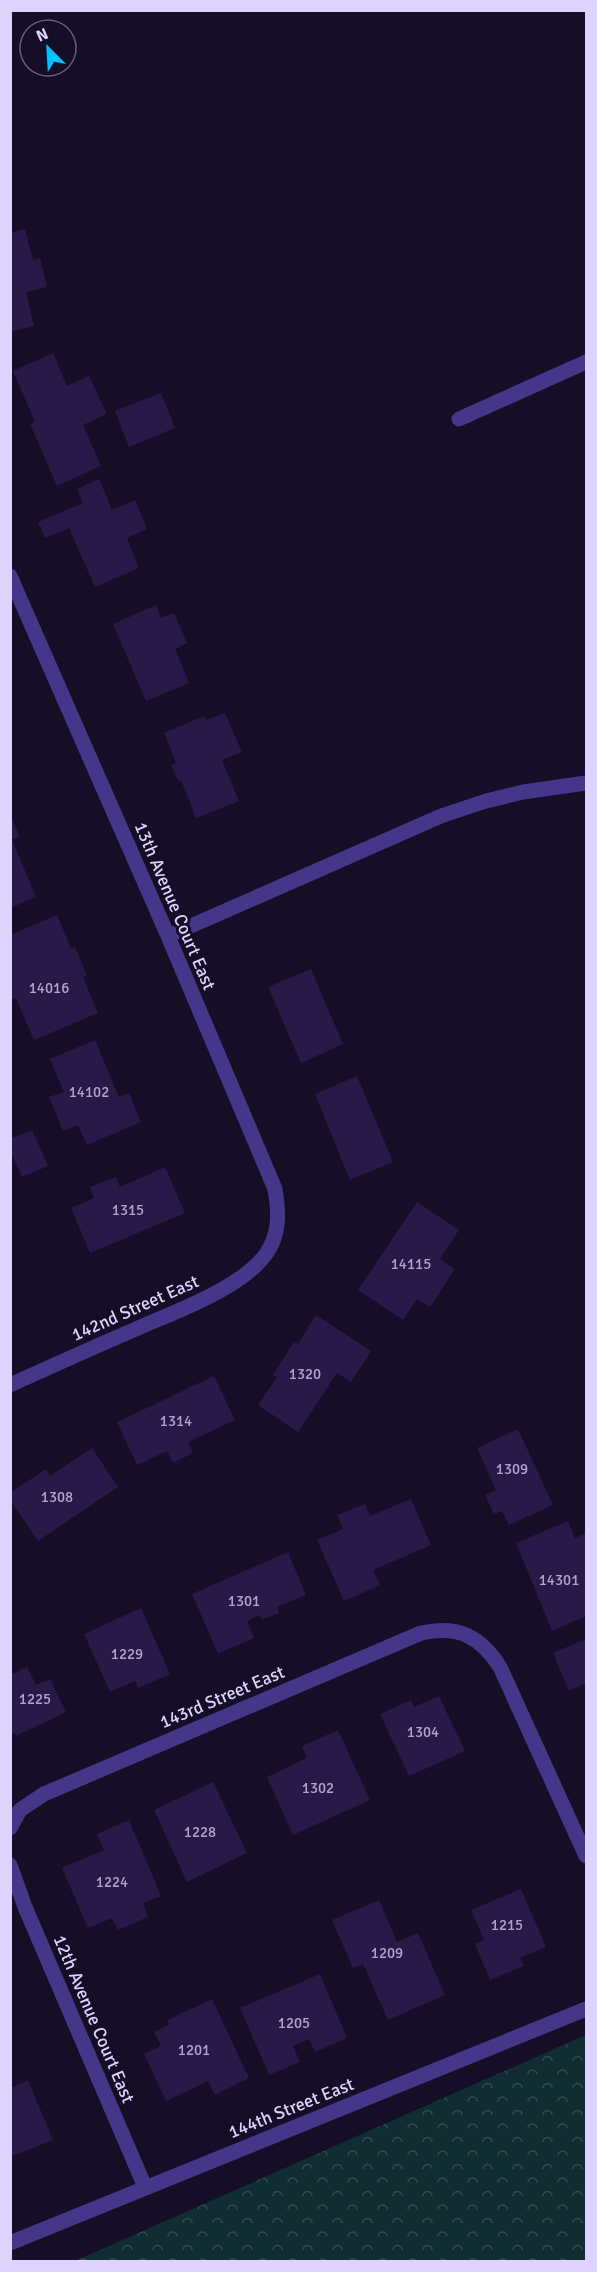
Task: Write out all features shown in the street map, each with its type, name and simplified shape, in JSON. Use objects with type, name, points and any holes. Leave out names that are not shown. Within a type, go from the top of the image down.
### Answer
[{"type":"street","points":[[459,419],[586,362]]},
{"type":"street","name":"13th Avenue Court East","points":[[10,576],[168,936],[275,1189],[279,1213],[275,1238],[266,1254]]},
{"type":"street","points":[[168,936],[441,816],[523,792],[586,783]]},
{"type":"street","name":"142nd Street East","points":[[10,1384],[220,1292],[258,1264],[266,1254]]},
{"type":"street","name":"143rd Street East","points":[[11,1825],[21,1810],[30,1802],[55,1789],[421,1633],[436,1630],[457,1632],[474,1638],[489,1650],[500,1667],[586,1856]]},
{"type":"street","name":"12th Avenue Court East","points":[[10,1865],[25,1907],[146,2187]]},
{"type":"street","name":"144th Street East","points":[[10,2243],[586,2009]]},
{"type":"green space","points":[[586,2035],[586,2261],[75,2261]]},
{"type":"building","points":[[25,229],[33,260],[40,258],[47,287],[26,292],[34,326],[10,332],[10,233]]},
{"type":"building","points":[[53,353],[67,386],[89,376],[107,414],[83,425],[101,466],[57,486],[30,424],[35,422],[13,371]]},
{"type":"building","points":[[161,393],[175,428],[129,447],[115,411]]},
{"type":"building","points":[[99,479],[112,510],[135,500],[147,529],[127,538],[139,568],[95,587],[69,528],[45,538],[38,522],[83,503],[77,489]]},
{"type":"building","points":[[156,605],[161,618],[174,613],[187,643],[175,649],[189,683],[146,701],[113,624]]},
{"type":"building","points":[[225,713],[242,752],[222,760],[239,801],[196,818],[181,780],[178,781],[171,765],[176,763],[164,733],[204,716],[206,720]]},
{"type":"building","points":[[10,815],[20,837],[12,840],[36,897],[10,908]]},
{"type":"building","points":[[57,915],[71,948],[75,947],[87,976],[83,977],[98,1013],[34,1040],[16,998],[10,1000],[10,935]]},
{"type":"building","points":[[311,969],[343,1044],[301,1063],[268,987]]},
{"type":"building","points":[[95,1040],[119,1097],[129,1093],[141,1122],[87,1145],[78,1125],[63,1131],[49,1097],[64,1092],[50,1059]]},
{"type":"building","points":[[357,1076],[393,1162],[350,1180],[315,1094]]},
{"type":"building","points":[[32,1130],[48,1166],[22,1177],[10,1150],[10,1139]]},
{"type":"building","points":[[165,1167],[185,1213],[90,1253],[71,1208],[94,1198],[90,1187],[116,1177],[120,1187]]},
{"type":"building","points":[[417,1202],[459,1230],[440,1259],[455,1269],[430,1307],[417,1299],[403,1320],[358,1290]]},
{"type":"building","points":[[316,1315],[371,1351],[351,1382],[337,1373],[298,1432],[258,1405],[277,1377],[273,1375],[294,1342],[298,1344]]},
{"type":"building","points":[[214,1376],[235,1420],[188,1442],[193,1453],[173,1463],[167,1451],[137,1465],[117,1422]]},
{"type":"building","points":[[518,1429],[553,1505],[509,1525],[502,1511],[494,1514],[485,1495],[496,1490],[477,1448]]},
{"type":"building","points":[[92,1448],[118,1487],[38,1541],[10,1500],[10,1493],[46,1469],[50,1476]]},
{"type":"building","points":[[411,1499],[431,1545],[373,1570],[380,1585],[344,1601],[317,1540],[343,1529],[337,1515],[365,1504],[370,1516]]},
{"type":"building","points":[[568,1521],[575,1538],[586,1533],[586,1616],[552,1631],[516,1543]]},
{"type":"building","points":[[288,1552],[306,1595],[277,1607],[279,1613],[262,1620],[259,1615],[247,1621],[254,1638],[218,1654],[192,1594]]},
{"type":"building","points":[[141,1608],[170,1674],[138,1688],[135,1681],[110,1692],[84,1634]]},
{"type":"building","points":[[586,1639],[586,1683],[569,1691],[553,1653]]},
{"type":"building","points":[[27,1667],[36,1685],[50,1679],[66,1712],[16,1736],[15,1733],[10,1735],[10,1675]]},
{"type":"building","points":[[439,1696],[465,1751],[409,1776],[380,1714],[411,1700],[414,1707]]},
{"type":"building","points":[[338,1730],[370,1800],[293,1835],[267,1777],[307,1758],[302,1746]]},
{"type":"building","points":[[213,1782],[247,1853],[187,1882],[154,1810]]},
{"type":"building","points":[[129,1820],[161,1896],[143,1903],[148,1917],[118,1930],[112,1918],[88,1928],[62,1868],[104,1850],[97,1834]]},
{"type":"building","points":[[521,1889],[546,1947],[520,1958],[524,1966],[490,1980],[475,1944],[484,1940],[471,1910]]},
{"type":"building","points":[[379,1900],[397,1942],[418,1933],[445,1995],[388,2020],[363,1964],[353,1968],[332,1920]]},
{"type":"building","points":[[320,1974],[347,2038],[315,2052],[309,2039],[293,2046],[300,2062],[269,2075],[240,2008]]},
{"type":"building","points":[[212,1999],[249,2078],[215,2095],[208,2081],[166,2101],[144,2054],[161,2046],[154,2032],[169,2025],[167,2020]]},
{"type":"building","points":[[28,2080],[53,2140],[10,2157],[10,2088]]}]
